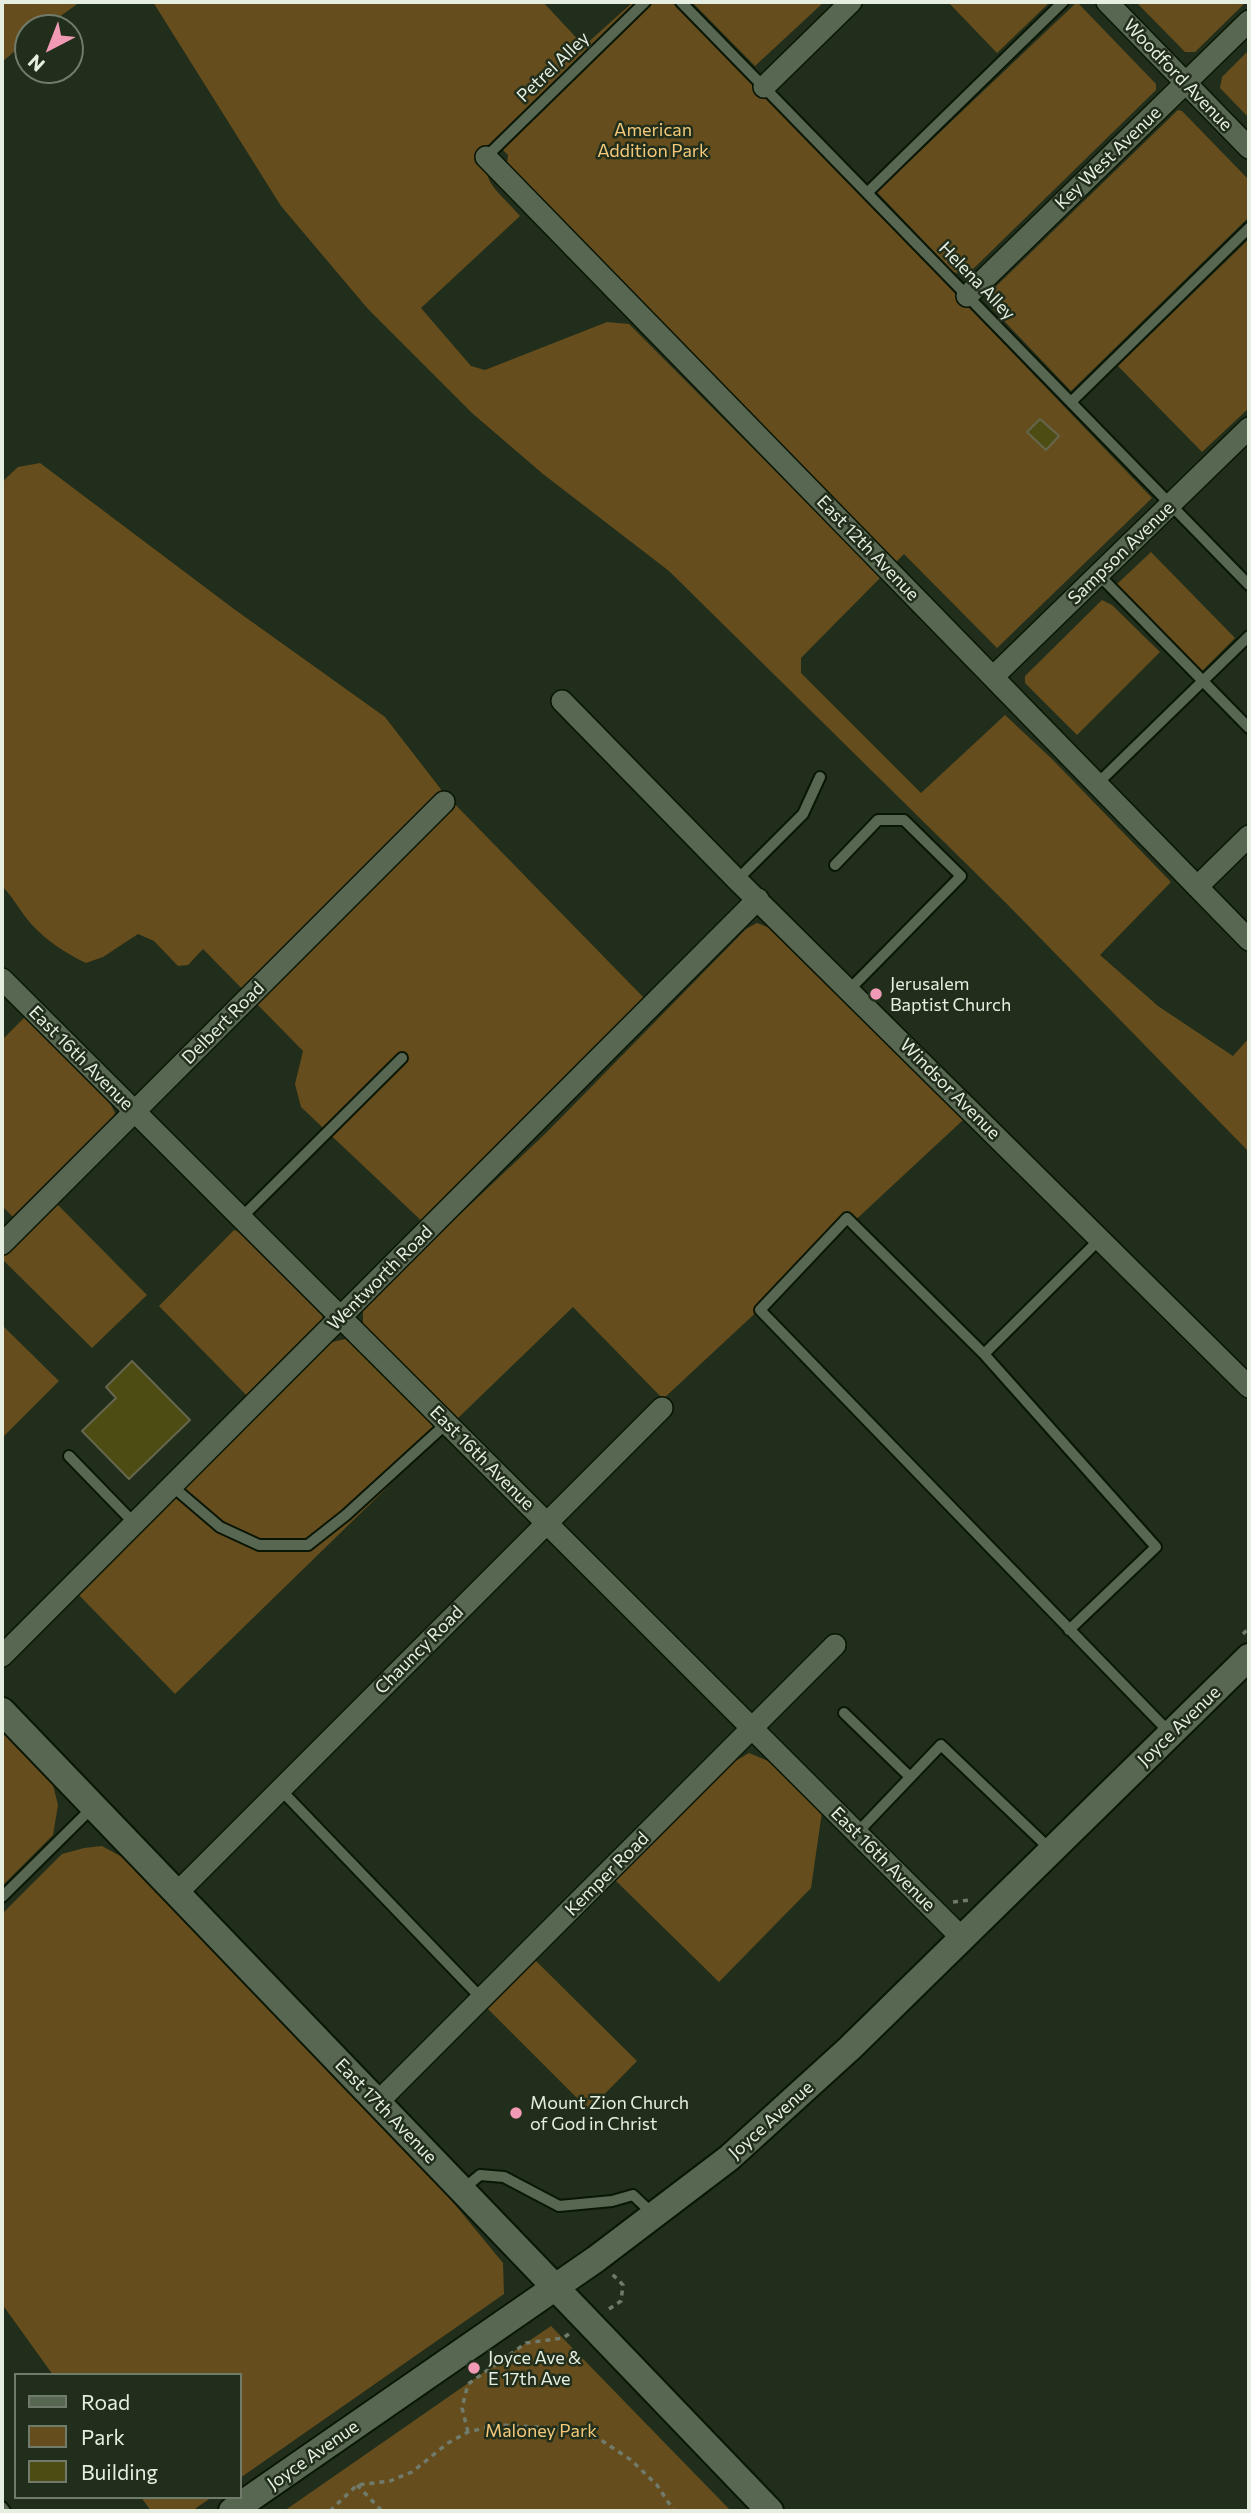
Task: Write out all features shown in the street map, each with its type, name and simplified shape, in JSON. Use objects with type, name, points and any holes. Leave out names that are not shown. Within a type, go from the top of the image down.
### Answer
[{"type":"street","points":[[764,87],[851,2]]},
{"type":"street","name":"Woodford Avenue","points":[[1107,2],[1249,148]]},
{"type":"street","name":"Key West Avenue","points":[[967,296],[1249,21]]},
{"type":"street","name":"East 12th Avenue","points":[[486,157],[1249,940]]},
{"type":"street","name":"Sampson Avenue","points":[[993,677],[1249,428]]},
{"type":"street","name":"Windsor Avenue","points":[[562,701],[737,880],[1249,1387]]},
{"type":"street","name":"Delbert Road","points":[[2,1244],[444,802]]},
{"type":"street","points":[[1198,887],[1249,836]]},
{"type":"street","name":"Wentworth Road","points":[[2,1656],[758,900]]},
{"type":"street","name":"East 16th Avenue","points":[[2,979],[962,1938]]},
{"type":"street","name":"Chauncy Road","points":[[177,1893],[662,1408]]},
{"type":"street","name":"Kemper Road","points":[[379,2102],[835,1645]]},
{"type":"street","name":"Joyce Avenue","points":[[232,2511],[555,2287],[729,2158],[850,2048],[1249,1657]]},
{"type":"street","name":"East 17th Avenue","points":[[2,1711],[770,2511]]},
{"type":"lane","name":"Petrel Alley","points":[[486,157],[645,2]]},
{"type":"lane","name":"Helena Alley","points":[[681,2],[1249,585]]},
{"type":"lane","points":[[867,193],[1063,2]]},
{"type":"lane","points":[[1071,402],[1249,228]]},
{"type":"lane","points":[[1099,575],[1249,728]]},
{"type":"lane","points":[[1097,784],[1249,636]]},
{"type":"lane","points":[[737,880],[803,814],[820,777]]},
{"type":"lane","points":[[835,865],[878,820],[904,820],[961,876],[849,990]]},
{"type":"lane","points":[[241,1218],[402,1058]]},
{"type":"lane","points":[[1069,1630],[1156,1547],[984,1354],[848,1218],[760,1310],[1069,1630],[1171,1734]]},
{"type":"lane","points":[[984,1354],[1100,1239]]},
{"type":"lane","points":[[172,1486],[220,1527],[259,1545],[308,1545],[346,1515],[447,1423]]},
{"type":"lane","points":[[69,1456],[134,1523]]},
{"type":"lane","points":[[844,1713],[910,1777]]},
{"type":"lane","points":[[857,1833],[941,1745],[1051,1850]]},
{"type":"lane","points":[[280,1789],[482,1999]]},
{"type":"lane","points":[[2,1897],[93,1807]]},
{"type":"lane","points":[[463,2190],[480,2175],[504,2177],[559,2206],[612,2201],[633,2195],[654,2215]]},
{"type":"path","points":[[330,2511],[357,2485],[390,2481],[412,2472],[448,2443],[468,2432],[498,2425],[561,2428],[601,2440],[631,2460],[657,2484],[674,2511]]},
{"type":"path","points":[[357,2485],[382,2511]]},
{"type":"green space","points":[[2,2],[80,2],[63,14],[14,14],[14,52],[2,62]]},
{"type":"green space","name":"American Addition Park","points":[[153,2],[543,2],[584,46],[633,2],[676,2],[1152,498],[997,648],[904,554],[893,565],[507,164],[508,155],[493,140],[486,165],[487,174],[496,190],[520,216],[421,308],[471,366],[485,370],[607,322],[629,324],[881,577],[801,658],[801,673],[921,793],[1005,715],[1053,760],[1171,882],[1100,955],[1158,1006],[1233,1056],[1249,1038],[1249,1152],[1006,903],[669,571],[543,474],[472,413],[368,309],[281,206]]},
{"type":"green space","points":[[692,2],[824,2],[755,66]]},
{"type":"green space","points":[[948,2],[1050,2],[997,53]]},
{"type":"green space","points":[[1077,2],[1156,84],[1156,90],[971,271],[960,274],[953,272],[877,192]]},
{"type":"green space","points":[[1136,2],[1246,2],[1195,52],[1185,52]]},
{"type":"green space","points":[[1249,50],[1249,118],[1220,88],[1222,77]]},
{"type":"green space","points":[[1178,110],[1249,180],[1249,217],[1071,391],[985,301],[988,294]]},
{"type":"green space","points":[[1249,239],[1249,408],[1202,452],[1118,366]]},
{"type":"green space","points":[[40,463],[234,609],[385,717],[443,792],[647,1001],[427,1226],[301,1107],[295,1084],[303,1051],[203,949],[188,965],[178,966],[154,941],[138,934],[103,957],[86,963],[57,947],[38,931],[2,886],[2,482],[18,467]]},
{"type":"green space","points":[[1151,552],[1235,638],[1201,672],[1123,596],[1116,585]]},
{"type":"green space","points":[[1102,600],[1112,605],[1160,652],[1077,735],[1025,683],[1025,676]]},
{"type":"green space","points":[[757,923],[775,930],[963,1120],[663,1399],[573,1307],[457,1419],[369,1334],[363,1323],[363,1311],[437,1236],[546,1133],[746,929]]},
{"type":"green space","points":[[26,1016],[110,1103],[115,1113],[110,1126],[18,1222],[2,1206],[2,1040]]},
{"type":"green space","points":[[55,1202],[147,1295],[92,1348],[2,1259],[2,1255]]},
{"type":"green space","points":[[234,1230],[244,1233],[319,1307],[324,1321],[251,1400],[159,1306]]},
{"type":"green space","points":[[2,1325],[59,1381],[2,1438]]},
{"type":"green space","points":[[345,1339],[355,1342],[445,1431],[175,1694],[75,1591],[328,1343]]},
{"type":"green space","points":[[2,1732],[53,1785],[58,1805],[53,1835],[2,1886]]},
{"type":"green space","points":[[749,1753],[773,1763],[822,1812],[811,1888],[719,1982],[613,1878],[720,1770]]},
{"type":"green space","points":[[102,1846],[124,1858],[443,2190],[503,2263],[504,2294],[242,2477],[242,2373],[52,2373],[2,2304],[2,1914],[62,1854]]},
{"type":"green space","points":[[535,1960],[637,2061],[589,2110],[487,2008]]},
{"type":"green space","name":"Maloney Park","points":[[551,2326],[731,2511],[284,2511],[526,2343]]},
{"type":"green space","points":[[142,2499],[209,2499],[192,2511],[151,2511]]},
{"type":"building","points":[[1040,419],[1059,436],[1046,450],[1027,432]]},
{"type":"building","points":[[132,1361],[190,1420],[129,1479],[82,1431],[116,1398],[106,1387]]},
{"type":"place","name":"Jerusalem Baptist Church","points":[[876,994]]},
{"type":"place","name":"Mount Zion Church of God in Christ","points":[[516,2113]]},
{"type":"place","name":"Joyce Ave & E 17th Ave","points":[[474,2368]]}]
